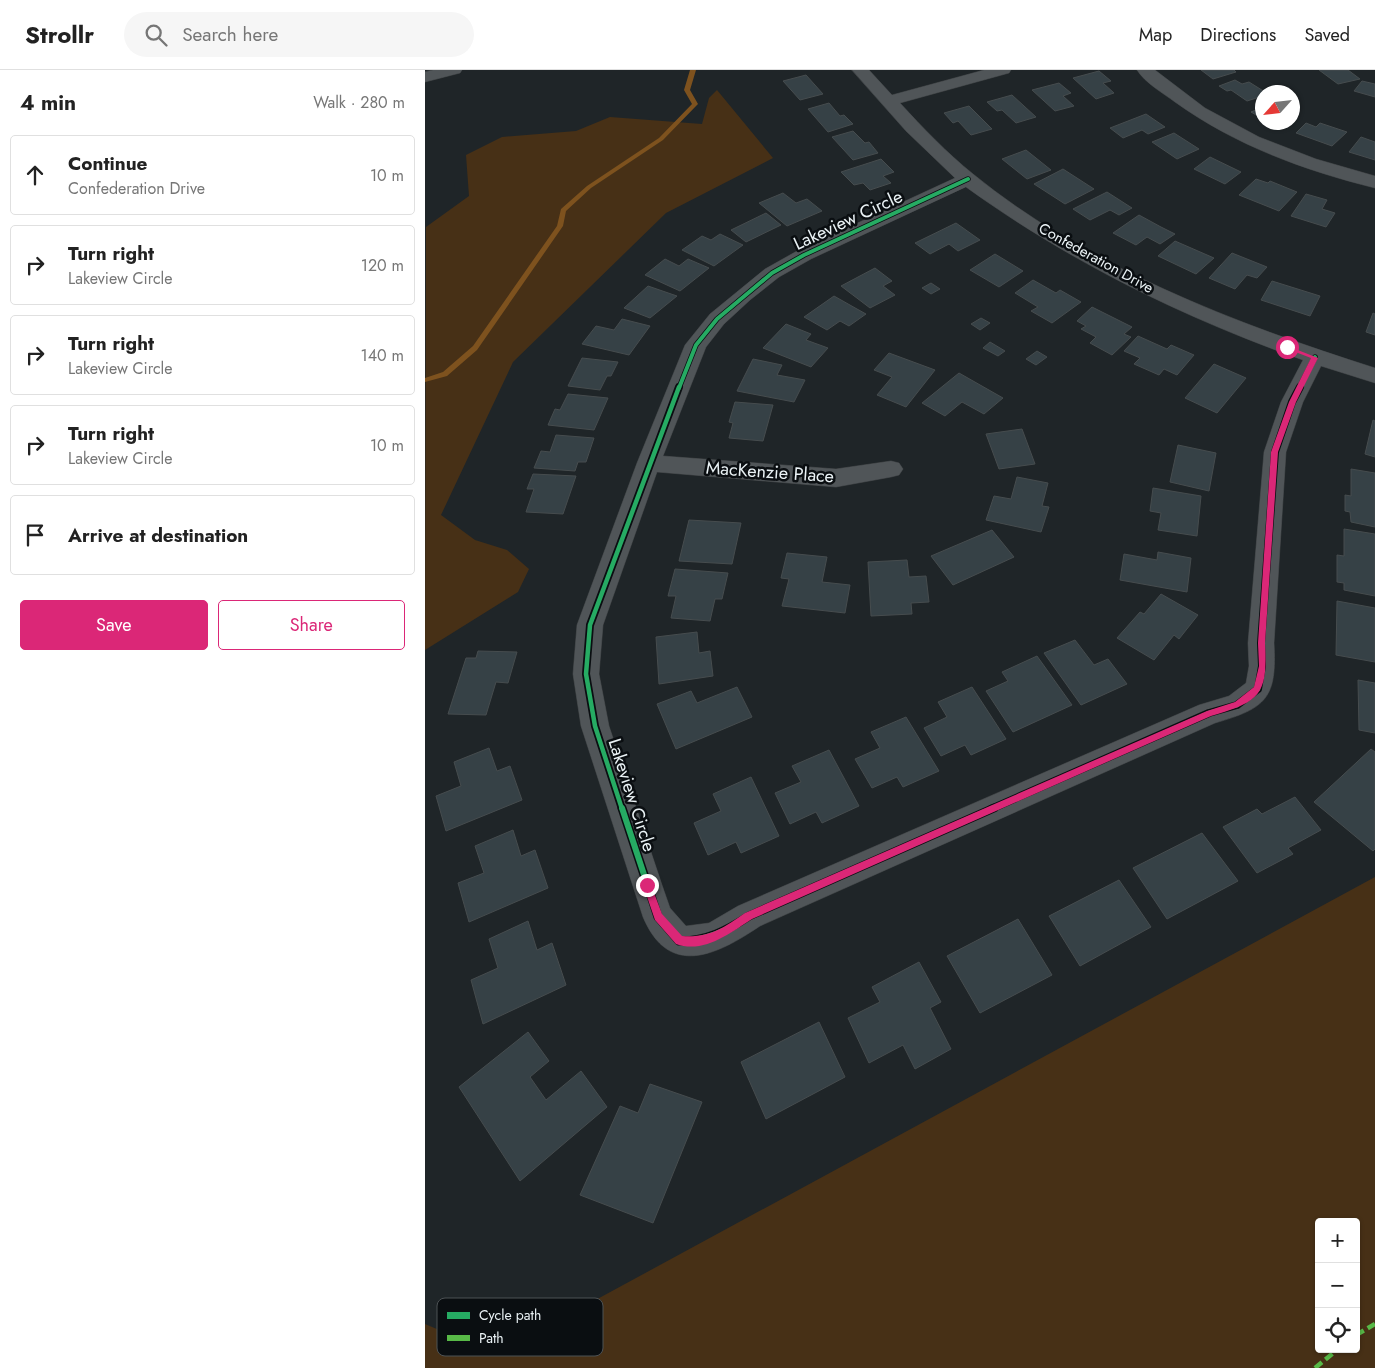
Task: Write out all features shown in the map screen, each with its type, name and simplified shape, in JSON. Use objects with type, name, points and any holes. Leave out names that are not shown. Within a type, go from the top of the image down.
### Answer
[{"type":"street","points":[[425,77],[454,70]]},
{"type":"street","name":"Confederation Drive","points":[[860,70],[925,140],[968,179],[1043,230],[1144,285],[1228,324],[1315,358],[1375,376]]},
{"type":"street","points":[[888,101],[1003,70]]},
{"type":"street","points":[[1145,70],[1194,110],[1246,139],[1310,165],[1375,182]]},
{"type":"street","name":"Lakeview Circle","points":[[968,179],[804,255],[772,274],[743,295],[717,319],[696,346],[649,463],[590,625],[586,674],[595,726],[658,917],[679,940],[697,942],[718,936],[749,916],[1191,721],[1237,705],[1258,689],[1263,666],[1261,643],[1275,452],[1292,402],[1315,358]]},
{"type":"street","name":"MacKenzie Place","points":[[649,463],[835,478],[891,469]]},
{"type":"shaded area","points":[[717,90],[773,158],[666,213],[513,362],[441,515],[475,540],[507,550],[529,569],[518,592],[425,650],[426,227],[469,196],[466,155],[502,137],[576,131],[610,117],[702,124],[709,98]]},
{"type":"shaded area","points":[[1375,877],[1375,1368],[425,1368],[425,1324],[437,1329],[437,1356],[603,1356],[603,1298],[599,1298]]},
{"type":"building","points":[[1201,70],[1234,70],[1236,72],[1213,79]]},
{"type":"building","points":[[1319,70],[1348,70],[1360,79],[1338,84]]},
{"type":"building","points":[[1099,71],[1111,81],[1103,83],[1114,93],[1096,99],[1073,78]]},
{"type":"building","points":[[806,75],[823,94],[800,100],[783,81]]},
{"type":"building","points":[[1235,80],[1242,84],[1249,82],[1255,86],[1255,98],[1247,101],[1231,90],[1227,91],[1219,86]]},
{"type":"building","points":[[1362,81],[1375,84],[1375,97],[1354,91]]},
{"type":"building","points":[[1059,83],[1071,93],[1063,96],[1074,106],[1055,111],[1032,90]]},
{"type":"building","points":[[1012,95],[1036,117],[1016,123],[1002,110],[997,111],[987,102]]},
{"type":"building","points":[[829,103],[840,116],[844,115],[853,124],[828,132],[808,109]]},
{"type":"building","points":[[969,106],[992,129],[971,135],[958,121],[953,123],[944,113]]},
{"type":"building","points":[[1146,114],[1165,127],[1148,134],[1142,130],[1123,138],[1110,128]]},
{"type":"building","points":[[1306,123],[1316,127],[1320,123],[1347,132],[1332,146],[1296,133]]},
{"type":"building","points":[[853,131],[865,143],[869,142],[878,153],[853,160],[832,137]]},
{"type":"building","points":[[1174,133],[1199,149],[1177,159],[1152,142]]},
{"type":"building","points":[[1361,137],[1375,142],[1375,160],[1349,152]]},
{"type":"building","points":[[1026,150],[1051,170],[1027,179],[1002,159]]},
{"type":"building","points":[[1210,157],[1241,172],[1225,184],[1194,169]]},
{"type":"building","points":[[881,159],[894,172],[883,176],[891,183],[870,190],[863,183],[854,185],[841,172]]},
{"type":"building","points":[[1063,169],[1094,189],[1065,204],[1034,184]]},
{"type":"building","points":[[1256,179],[1268,183],[1270,181],[1297,192],[1279,211],[1239,195]]},
{"type":"building","points":[[1107,192],[1132,208],[1119,215],[1110,210],[1090,220],[1073,209]]},
{"type":"building","points":[[783,193],[796,203],[807,199],[822,211],[787,226],[759,203]]},
{"type":"building","points":[[1306,194],[1327,200],[1322,209],[1335,213],[1326,227],[1291,216]]},
{"type":"building","points":[[766,213],[781,225],[746,242],[731,230]]},
{"type":"building","points":[[1139,215],[1175,234],[1160,244],[1147,237],[1136,245],[1113,233]]},
{"type":"building","points":[[956,223],[980,240],[958,251],[949,244],[930,254],[915,243]]},
{"type":"building","points":[[720,234],[743,245],[714,266],[682,250],[702,236],[711,240]]},
{"type":"building","points":[[1175,241],[1214,258],[1196,274],[1158,256]]},
{"type":"building","points":[[1232,253],[1267,267],[1257,278],[1247,275],[1235,289],[1209,278]]},
{"type":"building","points":[[995,254],[1023,271],[999,287],[970,270]]},
{"type":"building","points":[[665,259],[679,266],[688,259],[709,268],[680,291],[645,275]]},
{"type":"building","points":[[875,268],[892,281],[883,286],[895,295],[870,308],[841,286]]},
{"type":"building","points":[[1033,280],[1056,293],[1060,290],[1081,302],[1052,323],[1031,311],[1038,307],[1015,293]]},
{"type":"building","points":[[1272,281],[1320,296],[1310,316],[1261,300]]},
{"type":"building","points":[[931,283],[940,289],[931,294],[922,288]]},
{"type":"building","points":[[648,286],[677,296],[650,318],[624,308]]},
{"type":"building","points":[[834,296],[866,314],[849,326],[840,321],[827,330],[804,317]]},
{"type":"building","points":[[1092,307],[1132,327],[1124,334],[1131,337],[1112,355],[1090,343],[1096,337],[1081,329],[1086,326],[1077,321]]},
{"type":"building","points":[[1373,313],[1375,314],[1375,335],[1366,332]]},
{"type":"building","points":[[981,318],[990,323],[980,330],[971,324]]},
{"type":"building","points":[[622,319],[650,326],[629,355],[582,344],[596,326],[614,330]]},
{"type":"building","points":[[786,324],[811,334],[806,340],[828,348],[811,367],[763,348]]},
{"type":"building","points":[[1138,336],[1167,349],[1171,345],[1194,355],[1177,375],[1164,369],[1159,375],[1134,364],[1140,358],[1124,351]]},
{"type":"building","points":[[990,342],[1005,351],[998,356],[983,348]]},
{"type":"building","points":[[1037,351],[1047,357],[1036,365],[1026,359]]},
{"type":"building","points":[[889,353],[935,370],[906,407],[877,395],[892,377],[874,370]]},
{"type":"building","points":[[582,358],[618,362],[611,376],[607,376],[600,390],[568,386]]},
{"type":"building","points":[[753,359],[782,365],[777,375],[805,380],[794,402],[737,391]]},
{"type":"building","points":[[1214,364],[1246,378],[1217,413],[1185,398]]},
{"type":"building","points":[[959,373],[1003,398],[984,414],[962,402],[945,416],[922,403]]},
{"type":"building","points":[[568,394],[608,398],[594,430],[548,425],[555,409],[560,410]]},
{"type":"building","points":[[735,402],[773,405],[763,441],[729,438],[733,423],[729,422]]},
{"type":"building","points":[[1373,420],[1375,421],[1375,457],[1365,454]]},
{"type":"building","points":[[1022,429],[1035,464],[999,469],[986,434]]},
{"type":"building","points":[[556,435],[594,438],[586,462],[578,462],[575,471],[534,468],[541,451],[550,452]]},
{"type":"building","points":[[1178,445],[1216,453],[1209,491],[1170,482]]},
{"type":"building","points":[[1351,469],[1375,473],[1375,527],[1351,522],[1350,512],[1345,511],[1345,495],[1351,496]]},
{"type":"building","points":[[533,474],[576,476],[563,514],[526,512],[534,489],[527,489]]},
{"type":"building","points":[[1017,477],[1048,483],[1042,506],[1049,507],[1041,532],[986,520],[994,496],[1011,499]]},
{"type":"building","points":[[1153,488],[1201,496],[1197,536],[1158,530],[1161,513],[1150,511]]},
{"type":"building","points":[[689,520],[741,523],[732,564],[679,561]]},
{"type":"building","points":[[1344,529],[1375,534],[1375,596],[1344,590],[1344,583],[1337,582],[1337,555],[1344,556]]},
{"type":"building","points":[[992,530],[1014,557],[953,585],[931,556]]},
{"type":"building","points":[[1158,552],[1191,558],[1187,592],[1120,580],[1124,554],[1157,560]]},
{"type":"building","points":[[787,553],[827,557],[822,582],[850,585],[845,613],[782,606],[789,579],[781,578]]},
{"type":"building","points":[[907,560],[909,577],[926,576],[929,602],[911,603],[912,614],[871,616],[868,562]]},
{"type":"building","points":[[675,569],[728,573],[722,599],[715,599],[710,621],[671,618],[676,596],[668,596]]},
{"type":"building","points":[[1161,594],[1198,615],[1179,639],[1174,635],[1154,660],[1117,638],[1140,612],[1144,614]]},
{"type":"building","points":[[1337,601],[1375,608],[1375,662],[1336,655]]},
{"type":"building","points":[[697,632],[699,653],[710,651],[713,676],[659,684],[656,637]]},
{"type":"building","points":[[1075,640],[1094,665],[1108,659],[1127,684],[1081,705],[1044,653]]},
{"type":"building","points":[[478,651],[517,652],[508,683],[496,682],[486,715],[448,714],[466,658],[476,658]]},
{"type":"building","points":[[1037,656],[1072,705],[1013,732],[986,691],[1008,681],[1002,672]]},
{"type":"building","points":[[1358,680],[1375,683],[1375,733],[1359,730]]},
{"type":"building","points":[[737,687],[752,717],[676,749],[657,704],[691,691],[697,703]]},
{"type":"building","points":[[972,687],[1006,739],[971,755],[965,745],[941,756],[924,728],[947,717],[938,702]]},
{"type":"building","points":[[906,717],[939,771],[903,787],[897,777],[872,788],[855,759],[880,748],[871,732]]},
{"type":"building","points":[[489,748],[497,771],[510,766],[522,800],[446,831],[436,796],[461,786],[454,762]]},
{"type":"building","points":[[1371,749],[1375,752],[1375,849],[1373,851],[1314,802]]},
{"type":"building","points":[[829,750],[859,806],[822,823],[816,812],[790,824],[775,793],[801,782],[792,766]]},
{"type":"building","points":[[751,777],[779,836],[741,853],[736,842],[708,855],[694,823],[721,811],[713,794]]},
{"type":"building","points":[[1295,797],[1321,830],[1288,848],[1293,854],[1257,873],[1223,827],[1257,809],[1262,814]]},
{"type":"building","points":[[513,830],[521,856],[535,850],[548,888],[469,922],[458,883],[484,873],[475,846]]},
{"type":"building","points":[[1202,833],[1238,881],[1167,919],[1133,868]]},
{"type":"building","points":[[1119,880],[1151,927],[1080,966],[1049,916]]},
{"type":"building","points":[[1018,919],[1052,975],[980,1013],[947,956]]},
{"type":"building","points":[[528,921],[537,950],[552,943],[566,985],[483,1024],[471,980],[498,968],[489,939]]},
{"type":"building","points":[[919,962],[941,1002],[930,1008],[951,1049],[915,1069],[903,1045],[869,1063],[848,1018],[880,1002],[872,987]]},
{"type":"building","points":[[819,1022],[845,1077],[766,1119],[741,1062]]},
{"type":"building","points":[[528,1032],[549,1061],[530,1077],[546,1100],[581,1071],[607,1107],[520,1181],[459,1087]]},
{"type":"building","points":[[650,1084],[702,1102],[653,1223],[580,1195],[620,1106],[638,1113]]},
{"type":"waterway","points":[[425,380],[445,374],[475,348],[560,226],[563,210],[589,187],[661,139],[695,104],[687,90],[693,70]]},
{"type":"marked path","points":[[1360,1333],[1375,1324]]},
{"type":"marked path","points":[[1315,1368],[1333,1353]]},
{"type":"cycle path","points":[[968,179],[804,255],[772,273],[743,295],[717,319],[696,345],[649,463],[590,625],[586,674],[595,726],[658,917],[679,941],[700,940],[717,935],[749,916],[1209,713],[1237,705],[1258,689],[1262,666],[1261,643],[1275,452],[1292,402],[1315,357]]},
{"type":"route","points":[[647,885],[658,917],[679,940],[697,942],[718,936],[749,916],[1209,713],[1237,705],[1258,689],[1263,666],[1261,643],[1275,452],[1292,402],[1315,358],[1287,347]]}]
